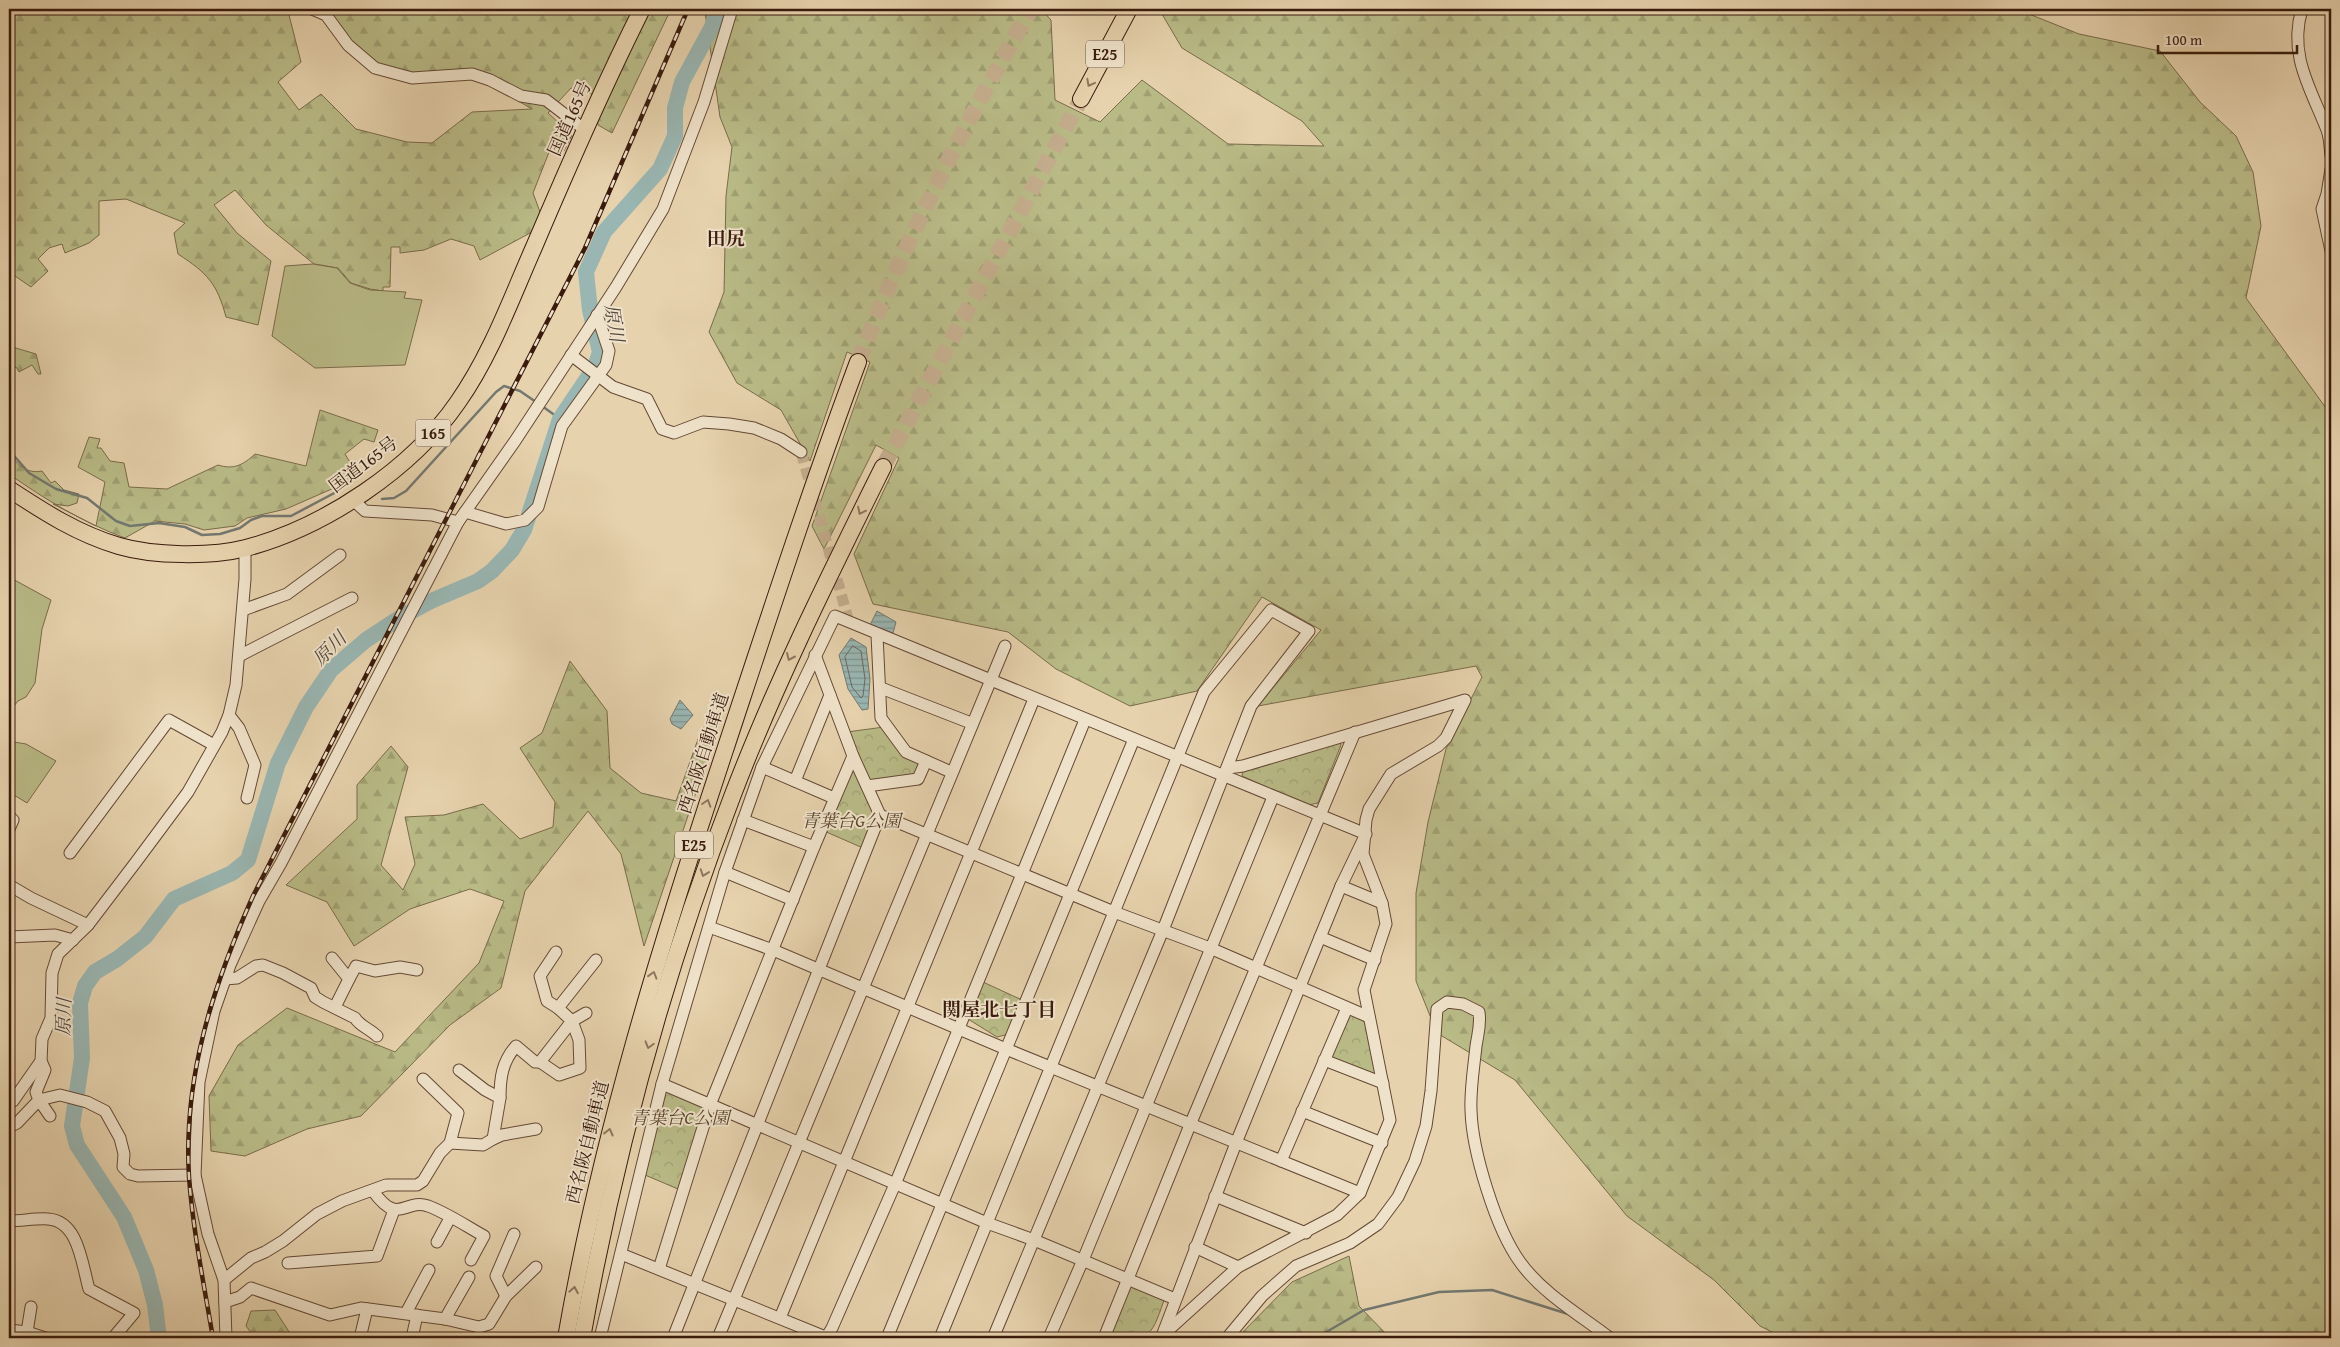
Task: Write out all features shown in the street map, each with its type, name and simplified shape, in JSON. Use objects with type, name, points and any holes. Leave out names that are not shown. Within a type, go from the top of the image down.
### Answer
[{"type":"highway","name":"国道165号","points":[[9,489],[63,524],[121,546],[204,553],[245,548],[291,532],[352,499],[397,467],[444,422],[460,400],[500,325],[585,130],[642,9]]},
{"type":"highway","name":"E25","points":[[1081,99],[1129,9]]},
{"type":"highway","name":"西名阪自動車道","points":[[566,1338],[591,1209],[640,1017],[684,872],[801,518],[858,362]]},
{"type":"highway","name":"西名阪自動車道","points":[[582,1338],[602,1229],[620,1153],[655,1022],[693,903],[732,795],[782,677],[820,593],[883,468]]},
{"type":"street","points":[[312,9],[326,15],[348,45],[375,68],[412,78],[472,74],[490,80],[522,96],[546,100],[585,130]]},
{"type":"street","points":[[226,1338],[224,1280],[208,1234],[196,1175],[199,1082],[214,1011],[225,979],[259,901],[282,863],[458,522],[485,487],[597,315],[662,209],[704,102],[732,9]]},
{"type":"street","points":[[2302,9],[2299,18],[2301,68],[2328,131],[2331,156]]},
{"type":"street","points":[[2331,168],[2327,194],[2322,209],[2331,251]]},
{"type":"street","points":[[465,512],[506,524],[525,520],[538,507],[562,426],[606,365],[608,352],[597,315]]},
{"type":"street","points":[[571,355],[613,388],[647,399],[662,429],[674,433],[704,422],[754,428],[781,439],[801,452]]},
{"type":"street","points":[[352,499],[365,511],[432,515],[458,522]]},
{"type":"street","points":[[9,1103],[40,1061],[42,1039],[52,1018],[52,973],[58,954],[88,925],[188,792],[229,715],[236,685],[239,656],[245,548]]},
{"type":"street","points":[[243,610],[287,594],[340,555]]},
{"type":"street","points":[[239,656],[352,598]]},
{"type":"street","points":[[940,1338],[1204,692],[1271,610],[1308,631],[1251,706],[1227,772],[1163,930],[993,1338]]},
{"type":"street","points":[[600,1338],[662,1084],[725,872],[762,767],[835,616],[1085,720],[1178,757],[1227,772],[1273,797],[1366,834]]},
{"type":"street","points":[[877,635],[881,718],[906,752],[951,772]]},
{"type":"street","points":[[718,1338],[800,1143],[971,723],[1005,646]]},
{"type":"street","points":[[815,655],[853,756],[880,815],[1069,894],[1210,948],[1369,1017]]},
{"type":"street","points":[[880,688],[971,723]]},
{"type":"street","points":[[795,781],[830,695]]},
{"type":"street","points":[[780,1318],[1034,699]]},
{"type":"street","points":[[1163,1338],[1238,1267],[1337,1216],[1360,1193],[1390,1120],[1364,990],[1386,924],[1382,903],[1363,854],[1370,809],[1382,786],[1391,774],[1438,746],[1446,738],[1465,700],[1227,772]]},
{"type":"street","points":[[229,715],[239,728],[255,765],[247,798]]},
{"type":"street","points":[[70,854],[169,720],[214,745]]},
{"type":"street","points":[[621,1254],[827,1338],[896,1182],[1085,720]]},
{"type":"street","points":[[1104,1338],[1190,1125],[1355,732]]},
{"type":"street","points":[[887,1338],[1134,739]]},
{"type":"street","points":[[659,1269],[710,1105],[834,798],[853,756]]},
{"type":"street","points":[[867,786],[918,778],[926,761]]},
{"type":"street","points":[[762,767],[834,798]]},
{"type":"street","points":[[1049,1338],[1084,1260],[1145,1106],[1273,797]]},
{"type":"street","points":[[673,1338],[696,1284],[756,1124],[880,815]]},
{"type":"street","points":[[9,816],[13,820],[9,829]]},
{"type":"street","points":[[743,820],[814,847]]},
{"type":"street","points":[[1163,1338],[1175,1299],[1236,1143],[1341,886],[1366,834]]},
{"type":"street","points":[[725,872],[793,900]]},
{"type":"street","points":[[9,884],[32,898],[88,925]]},
{"type":"street","points":[[1341,886],[1382,903]]},
{"type":"street","points":[[709,927],[773,950],[1051,1068],[1360,1193]]},
{"type":"street","points":[[9,937],[55,935],[73,940]]},
{"type":"street","points":[[1320,937],[1375,960]]},
{"type":"street","points":[[493,1139],[500,1098],[500,1075],[509,1054],[516,1046],[535,1062],[540,1062],[559,1075],[580,1068],[579,1040],[572,1021],[547,1001],[540,976],[556,952]]},
{"type":"street","points":[[332,958],[349,979]]},
{"type":"street","points":[[558,1008],[596,960]]},
{"type":"street","points":[[225,979],[237,978],[256,966],[263,965],[284,973],[311,988],[315,997],[354,1018],[358,1024],[370,1029],[377,1036]]},
{"type":"street","points":[[335,1007],[356,966],[375,971],[400,967],[417,970]]},
{"type":"street","points":[[1227,1338],[1262,1296],[1296,1266],[1350,1243],[1378,1224],[1398,1197],[1415,1161],[1426,1126],[1431,1091],[1437,1010],[1447,1002],[1463,1004],[1479,1012],[1481,1025],[1476,1044],[1470,1109],[1473,1138],[1506,1236],[1520,1262],[1540,1284],[1610,1338]]},
{"type":"street","points":[[1281,1162],[1347,1008]]},
{"type":"street","points":[[540,1062],[572,1021],[586,1013]]},
{"type":"street","points":[[1324,1060],[1383,1083]]},
{"type":"street","points":[[40,1061],[45,1070],[36,1092],[50,1116]]},
{"type":"street","points":[[459,1070],[485,1090],[500,1098]]},
{"type":"street","points":[[224,1280],[251,1258],[265,1252],[317,1214],[342,1201],[386,1186],[417,1185],[423,1181],[440,1152],[450,1143],[458,1113],[423,1079]]},
{"type":"street","points":[[662,1084],[896,1182],[987,1223],[1084,1260],[1175,1299]]},
{"type":"street","points":[[9,1127],[17,1123],[39,1100],[60,1095],[72,1098],[87,1102],[105,1111],[120,1138],[124,1154],[123,1167],[130,1174],[138,1176],[196,1175]]},
{"type":"street","points":[[1302,1111],[1382,1143]]},
{"type":"street","points":[[450,1143],[483,1145],[502,1135],[536,1128]]},
{"type":"street","points":[[373,1192],[382,1203],[394,1210],[426,1205],[484,1236],[471,1260]]},
{"type":"street","points":[[1215,1196],[1306,1233]]},
{"type":"street","points":[[288,1263],[377,1256],[394,1210]]},
{"type":"street","points":[[437,1242],[450,1218]]},
{"type":"street","points":[[9,1221],[49,1219],[64,1223],[74,1236],[89,1289],[134,1313],[113,1338]]},
{"type":"street","points":[[506,1296],[496,1276],[514,1234]]},
{"type":"street","points":[[1195,1247],[1238,1267]]},
{"type":"street","points":[[225,1302],[240,1297],[251,1288],[330,1316],[367,1309],[445,1319],[479,1327],[489,1324],[506,1296],[536,1267]]},
{"type":"street","points":[[412,1338],[411,1314],[429,1270]]},
{"type":"street","points":[[445,1319],[469,1277]]},
{"type":"street","points":[[27,1332],[31,1307]]},
{"type":"street","points":[[360,1338],[367,1309]]},
{"type":"street","points":[[1163,1338],[1197,1313]]},
{"type":"street","points":[[9,1330],[27,1332],[45,1338]]},
{"type":"green space","points":[[9,9],[305,9],[289,15],[301,62],[278,82],[299,110],[321,94],[356,129],[407,142],[432,143],[472,112],[532,109],[472,74],[438,77],[375,68],[312,9],[671,9],[612,133],[598,125],[595,95],[571,88],[548,113],[572,135],[564,151],[551,147],[533,193],[540,212],[532,232],[480,260],[474,246],[451,239],[424,250],[400,253],[400,247],[391,247],[390,287],[383,287],[383,291],[370,289],[351,283],[338,268],[314,264],[266,225],[235,190],[214,205],[237,233],[271,261],[258,325],[226,317],[219,295],[210,280],[204,273],[178,254],[174,233],[185,223],[126,199],[99,201],[99,235],[89,243],[65,253],[62,244],[49,248],[38,259],[48,271],[31,287],[15,276],[9,279]]},
{"type":"green space","points":[[706,9],[1041,9],[1051,20],[1055,100],[1100,122],[1142,80],[1228,144],[1324,146],[1302,121],[1182,48],[1159,9],[2023,9],[2029,14],[2079,34],[2160,51],[2200,102],[2236,136],[2253,172],[2261,226],[2246,298],[2326,408],[2331,421],[2331,1338],[1784,1338],[1760,1326],[1714,1280],[1627,1216],[1515,1080],[1437,1033],[1416,981],[1416,893],[1428,822],[1446,749],[1482,677],[1476,666],[1258,706],[1321,630],[1262,597],[1197,691],[1130,706],[1056,669],[1008,632],[873,604],[854,554],[899,458],[876,445],[824,549],[812,526],[870,362],[847,352],[810,461],[781,410],[737,383],[709,332],[724,292],[726,196],[732,147],[720,117]]},
{"type":"green space","points":[[313,264],[337,268],[350,283],[370,290],[406,292],[404,298],[422,300],[405,365],[315,368],[272,336],[285,266]]},
{"type":"green space","points":[[9,346],[36,354],[41,374],[38,374],[32,365],[19,372],[16,367],[9,371]]},
{"type":"green space","points":[[320,410],[378,430],[374,442],[364,439],[345,454],[354,469],[350,481],[286,509],[247,518],[235,526],[204,530],[185,524],[155,521],[125,538],[96,526],[105,482],[78,467],[89,437],[100,439],[97,448],[101,448],[110,461],[124,463],[129,487],[167,489],[218,465],[238,466],[255,454],[306,466]]},
{"type":"green space","points":[[9,453],[23,468],[36,472],[42,471],[51,483],[55,481],[64,490],[79,494],[77,503],[68,506],[56,504],[9,474]]},
{"type":"green space","points":[[9,577],[51,600],[42,629],[35,683],[26,697],[18,701],[13,707],[12,715],[14,720],[10,728]]},
{"type":"green space","points":[[570,661],[607,711],[610,768],[641,793],[676,801],[702,728],[720,721],[644,946],[621,854],[588,811],[525,891],[501,988],[450,1025],[361,1116],[307,1129],[245,1156],[211,1151],[209,1096],[238,1045],[287,1008],[395,1052],[479,963],[504,901],[470,889],[410,909],[354,946],[327,902],[286,885],[357,819],[357,785],[391,746],[408,767],[381,865],[403,890],[415,864],[405,817],[444,815],[483,804],[520,839],[553,827],[555,802],[520,748],[542,733]]},
{"type":"green space","points":[[884,727],[922,762],[915,776],[868,783],[847,732]]},
{"type":"green space","points":[[9,737],[14,742],[26,744],[56,761],[27,803],[9,792]]},
{"type":"green space","points":[[1338,739],[1341,745],[1318,803],[1308,805],[1242,776],[1243,769]]},
{"type":"green space","name":"青葉台G公園","points":[[853,763],[876,814],[863,848],[824,831]]},
{"type":"green space","points":[[983,982],[1022,1000],[1009,1034],[997,1037],[968,1019]]},
{"type":"green space","points":[[1352,1014],[1364,1019],[1377,1075],[1361,1071],[1332,1057],[1329,1050],[1346,1015]]},
{"type":"green space","name":"青葉台C公園","points":[[666,1090],[704,1107],[678,1189],[645,1175]]},
{"type":"green space","points":[[1349,1256],[1359,1306],[1390,1338],[1237,1338],[1292,1282]]},
{"type":"green space","points":[[1130,1282],[1164,1300],[1155,1324],[1146,1335],[1140,1337],[1106,1338]]},
{"type":"green space","points":[[275,1310],[293,1338],[255,1338],[246,1326],[251,1311]]},
{"type":"water","points":[[877,611],[896,622],[893,633],[870,625]]},
{"type":"water","points":[[851,638],[866,647],[870,679],[868,709],[862,710],[848,689],[839,655]]},
{"type":"water","points":[[680,700],[693,715],[681,729],[672,724],[670,719]]},
{"type":"waterway","name":"原川","points":[[159,1338],[155,1305],[146,1270],[124,1217],[77,1145],[72,1126],[82,1058],[80,1003],[85,986],[95,972],[117,959],[145,937],[174,899],[232,873],[248,860],[278,763],[306,707],[331,670],[366,640],[401,617],[431,601],[478,581],[492,571],[512,550],[524,530],[560,419],[595,367],[600,352],[590,310],[586,272],[604,232],[660,169],[675,136],[675,108],[682,82],[712,27],[718,9]]},
{"type":"waterway","points":[[382,499],[394,498],[406,491],[496,392],[504,386],[520,391],[536,402]]},
{"type":"waterway","points":[[542,406],[560,419]]},
{"type":"waterway","points":[[9,450],[29,473],[56,489],[87,498],[116,521],[130,526],[159,523],[185,527],[202,535],[220,534],[240,528],[251,520],[262,516],[291,516],[340,490]]},
{"type":"waterway","points":[[1316,1338],[1364,1310],[1439,1292],[1492,1290],[1568,1314]]},
{"type":"waterway","points":[[1612,1333],[1621,1338]]},
{"type":"tunnel","points":[[858,362],[916,226],[960,138],[1031,9]]},
{"type":"tunnel","points":[[883,467],[1081,99]]},
{"type":"tunnel","points":[[801,452],[849,622]]},
{"type":"railway","points":[[213,1338],[193,1217],[188,1140],[196,1068],[204,1033],[225,964],[253,896],[585,248],[688,9]]},
{"type":"district","name":"田尻","points":[[726,238]]},
{"type":"district","name":"関屋北七丁目","points":[[999,1009]]}]
